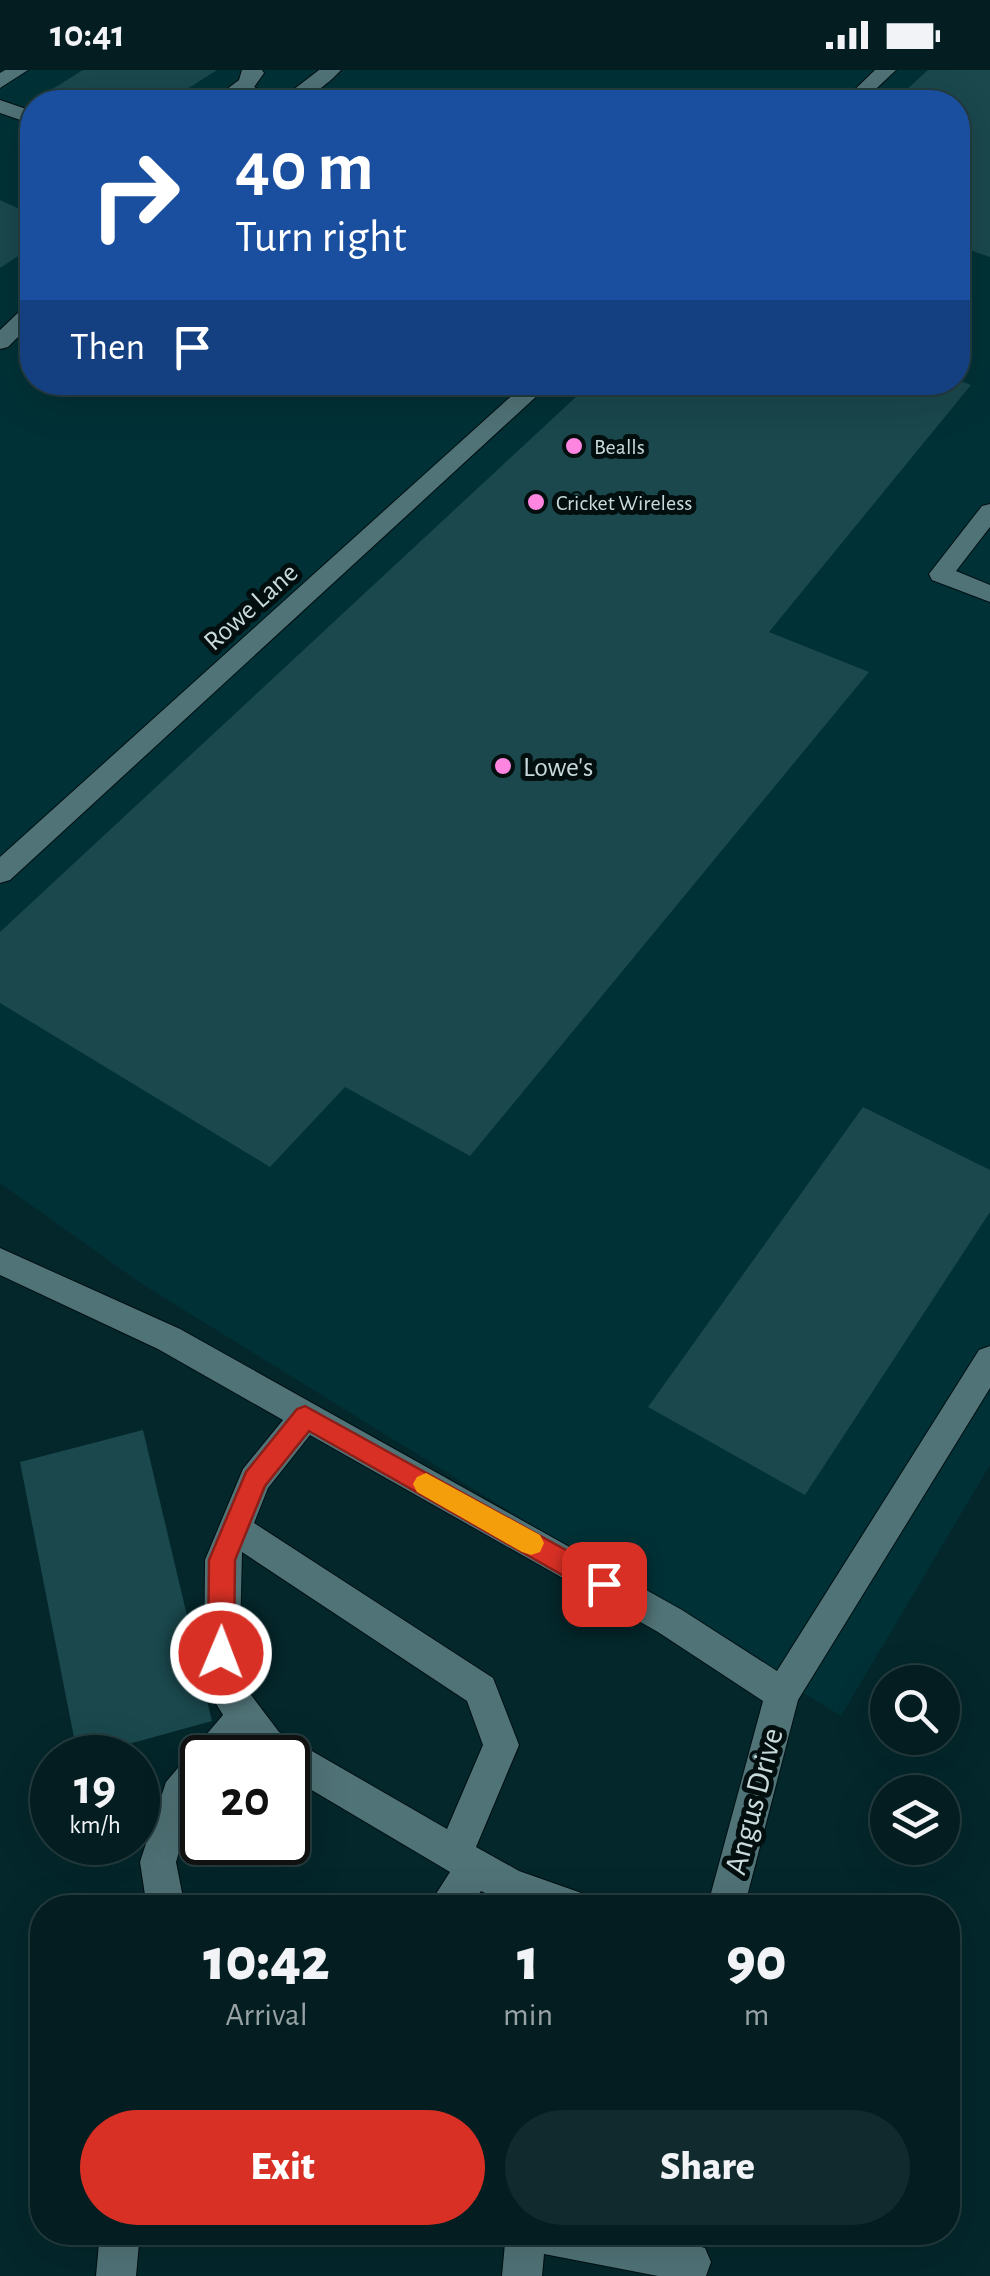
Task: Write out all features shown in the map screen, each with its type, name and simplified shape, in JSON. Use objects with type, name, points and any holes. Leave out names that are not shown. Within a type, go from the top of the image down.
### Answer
[{"type":"lane","points":[[0,82],[18,70]]},
{"type":"lane","points":[[304,90],[331,70]]},
{"type":"lane","points":[[864,90],[886,70]]},
{"type":"lane","points":[[0,342],[20,323]]},
{"type":"lane","name":"Rowe Lane","points":[[0,873],[527,395]]},
{"type":"lane","points":[[990,510],[941,574],[990,594]]},
{"type":"lane","points":[[0,1262],[169,1340],[670,1622],[782,1694]]},
{"type":"lane","name":"Angus Drive","points":[[728,1895],[782,1694],[990,1360]]},
{"type":"lane","points":[[305,1417],[255,1480],[222,1560],[221,1684],[266,1744],[510,1887],[534,1895]]},
{"type":"lane","points":[[235,1529],[481,1690],[501,1746],[451,1895]]},
{"type":"lane","points":[[229,1735],[245,1716]]},
{"type":"lane","points":[[164,1895],[158,1862],[180,1793]]},
{"type":"lane","points":[[116,2276],[119,2245]]},
{"type":"lane","points":[[522,2276],[527,2245]]},
{"type":"lane","points":[[613,2245],[691,2257]]},
{"type":"shaded area","points":[[10,70],[990,70],[990,1465],[841,1716],[142,1284],[0,1183],[0,76]]},
{"type":"building","points":[[83,70],[217,70],[186,90],[51,90]]},
{"type":"building","points":[[928,70],[990,70],[990,257],[970,250],[970,90],[906,90]]},
{"type":"building","points":[[0,200],[20,209],[20,255],[0,268]]},
{"type":"building","points":[[578,395],[963,395],[769,632],[869,672],[470,1156],[345,1087],[270,1167],[0,1003],[0,932]]},
{"type":"building","points":[[863,1107],[990,1170],[990,1212],[805,1495],[648,1407]]},
{"type":"building","points":[[143,1430],[212,1721],[160,1735],[73,1735],[20,1462]]},
{"type":"slow traffic","points":[[426,1484],[531,1543]]},
{"type":"place","name":"Bealls","points":[[574,446]]},
{"type":"place","name":"Cricket Wireless","points":[[536,502]]},
{"type":"place","name":"Lowe's","points":[[503,766]]},
{"type":"route","points":[[221,1653],[222,1560],[255,1480],[305,1417],[604,1584]]}]
